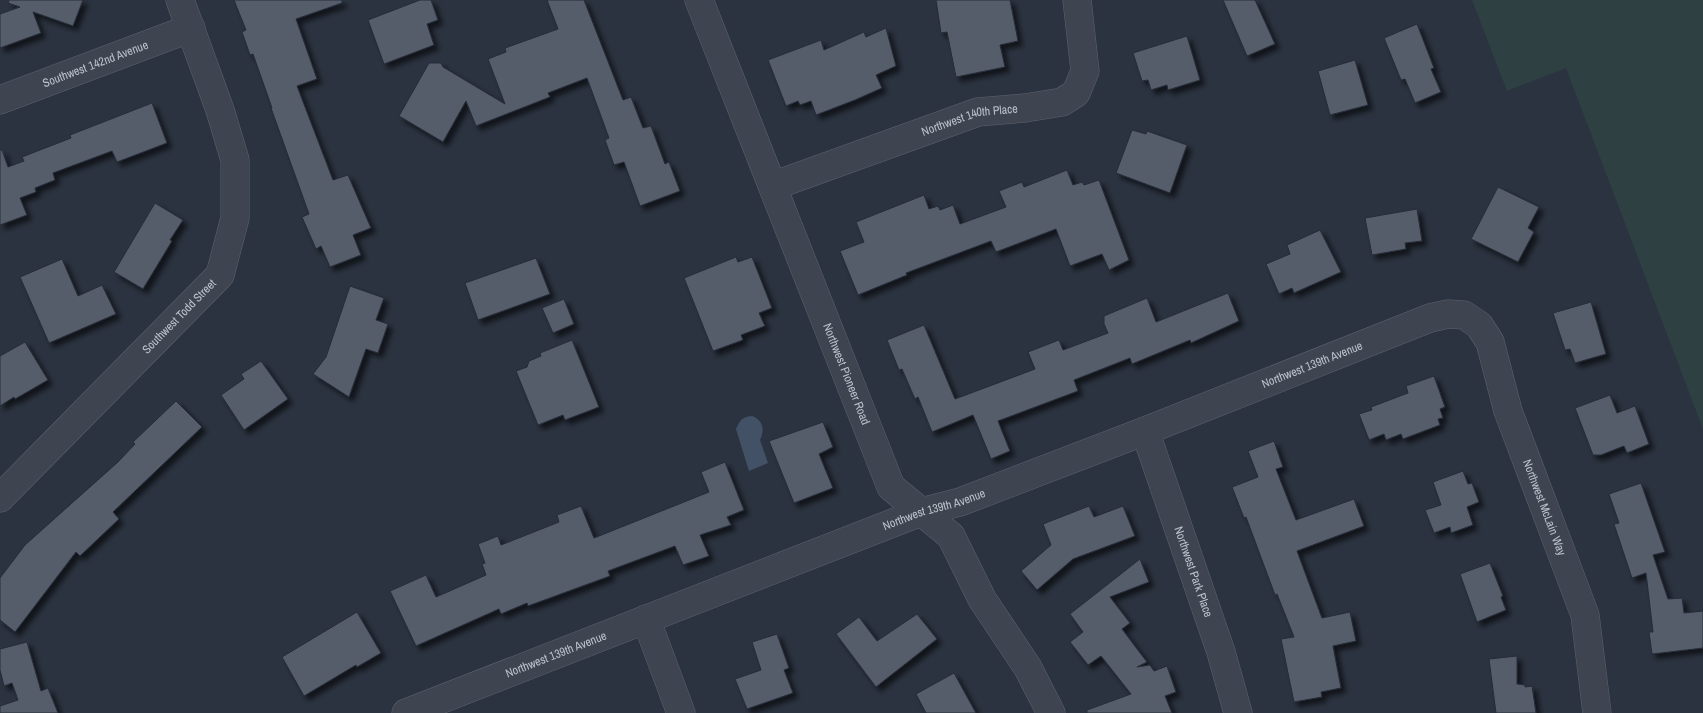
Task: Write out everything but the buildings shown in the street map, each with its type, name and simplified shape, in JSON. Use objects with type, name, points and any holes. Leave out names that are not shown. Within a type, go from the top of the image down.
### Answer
[{"type":"street","name":"Southwest Todd Street","points":[[0,498],[220,275],[235,218],[235,160],[220,110],[180,0]]},
{"type":"street","name":"Northwest Pioneer Road","points":[[699,0],[892,487],[951,536],[982,599],[1028,668],[1051,713]]},
{"type":"street","name":"Northwest 140th Place","points":[[773,186],[978,112],[1025,108],[1062,102],[1076,93],[1085,71],[1077,0]]},
{"type":"street","name":"Southwest 142nd Avenue","points":[[0,100],[191,28]]},
{"type":"street","name":"Northwest 139th Avenue","points":[[406,713],[921,512],[960,502],[1145,431],[1430,318],[1448,314],[1464,315]]},
{"type":"street","name":"Northwest McLain Way","points":[[1464,315],[1479,325],[1490,342],[1508,411],[1584,616],[1597,713]]},
{"type":"street","name":"Northwest Park Place","points":[[1145,431],[1222,652],[1238,713]]},
{"type":"street","points":[[646,619],[680,713]]},
{"type":"shaded area","points":[[1472,0],[1703,0],[1703,429],[1566,68],[1507,91]]},
{"type":"water","points":[[752,416],[761,423],[762,433],[760,440],[768,463],[749,471],[736,429],[742,420]]}]
